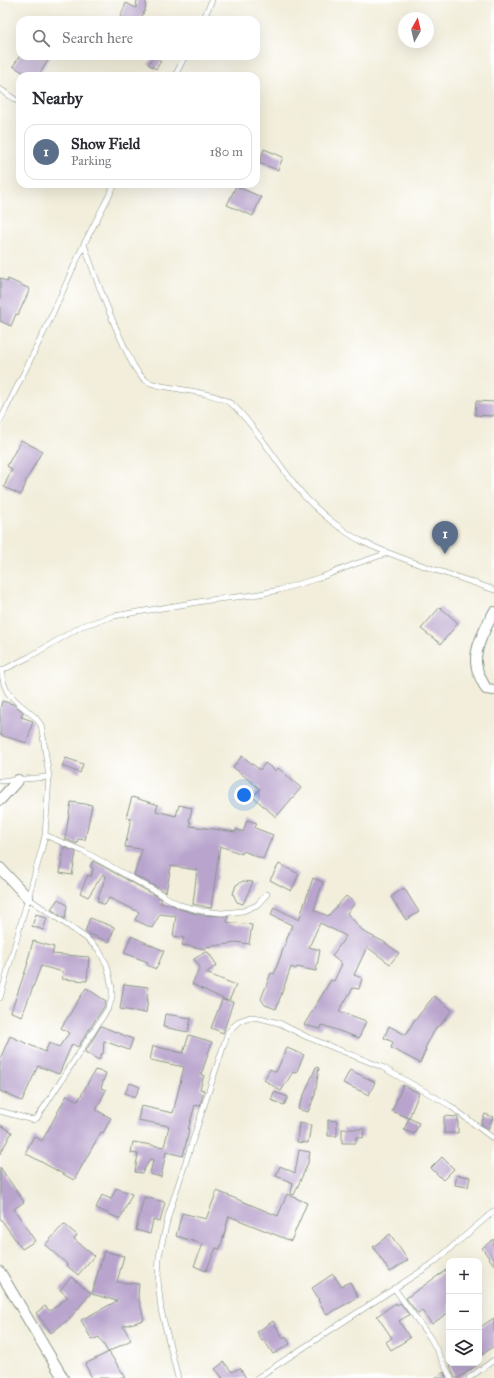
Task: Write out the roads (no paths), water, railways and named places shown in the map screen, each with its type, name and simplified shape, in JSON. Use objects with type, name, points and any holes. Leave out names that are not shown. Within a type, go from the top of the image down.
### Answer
[{"type":"street","points":[[494,612],[477,649],[476,668],[486,688],[494,690]]},
{"type":"street","points":[[0,800],[18,780]]},
{"type":"street","points":[[0,868],[28,898]]},
{"type":"street","points":[[0,1272],[63,1378]]},
{"type":"lane","points":[[205,16],[212,0]]},
{"type":"lane","points":[[177,72],[183,60]]},
{"type":"lane","points":[[0,89],[16,100]]},
{"type":"lane","points":[[0,421],[46,328],[84,244],[113,188]]},
{"type":"lane","points":[[84,244],[100,292],[116,329],[136,370],[145,381],[156,385],[218,397],[234,406],[307,499],[334,523],[362,541],[388,553],[494,590]]},
{"type":"lane","points":[[0,998],[45,835],[49,777],[41,725],[35,717],[8,693],[4,684],[1,670],[29,657],[82,626],[114,616],[279,590],[322,577],[388,553]]},
{"type":"lane","points":[[0,781],[49,777]]},
{"type":"lane","points":[[45,835],[92,856],[180,905],[202,911],[222,913],[243,911],[257,905],[267,894]]},
{"type":"lane","points":[[0,1111],[34,1120],[37,1118],[109,1007],[112,997],[112,988],[107,965],[98,949],[86,938],[28,898]]},
{"type":"lane","points":[[178,1378],[161,1310],[158,1280],[159,1256],[169,1213],[228,1032],[239,1021],[250,1017],[279,1023],[306,1037],[382,1067],[449,1105],[494,1139]]},
{"type":"lane","points":[[257,1378],[432,1264],[494,1211]]},
{"type":"lane","points":[[394,1288],[431,1339],[451,1378]]},
{"type":"lane","points":[[470,1378],[494,1360]]},
{"type":"place","name":"Show Field","points":[[445,554]]}]
